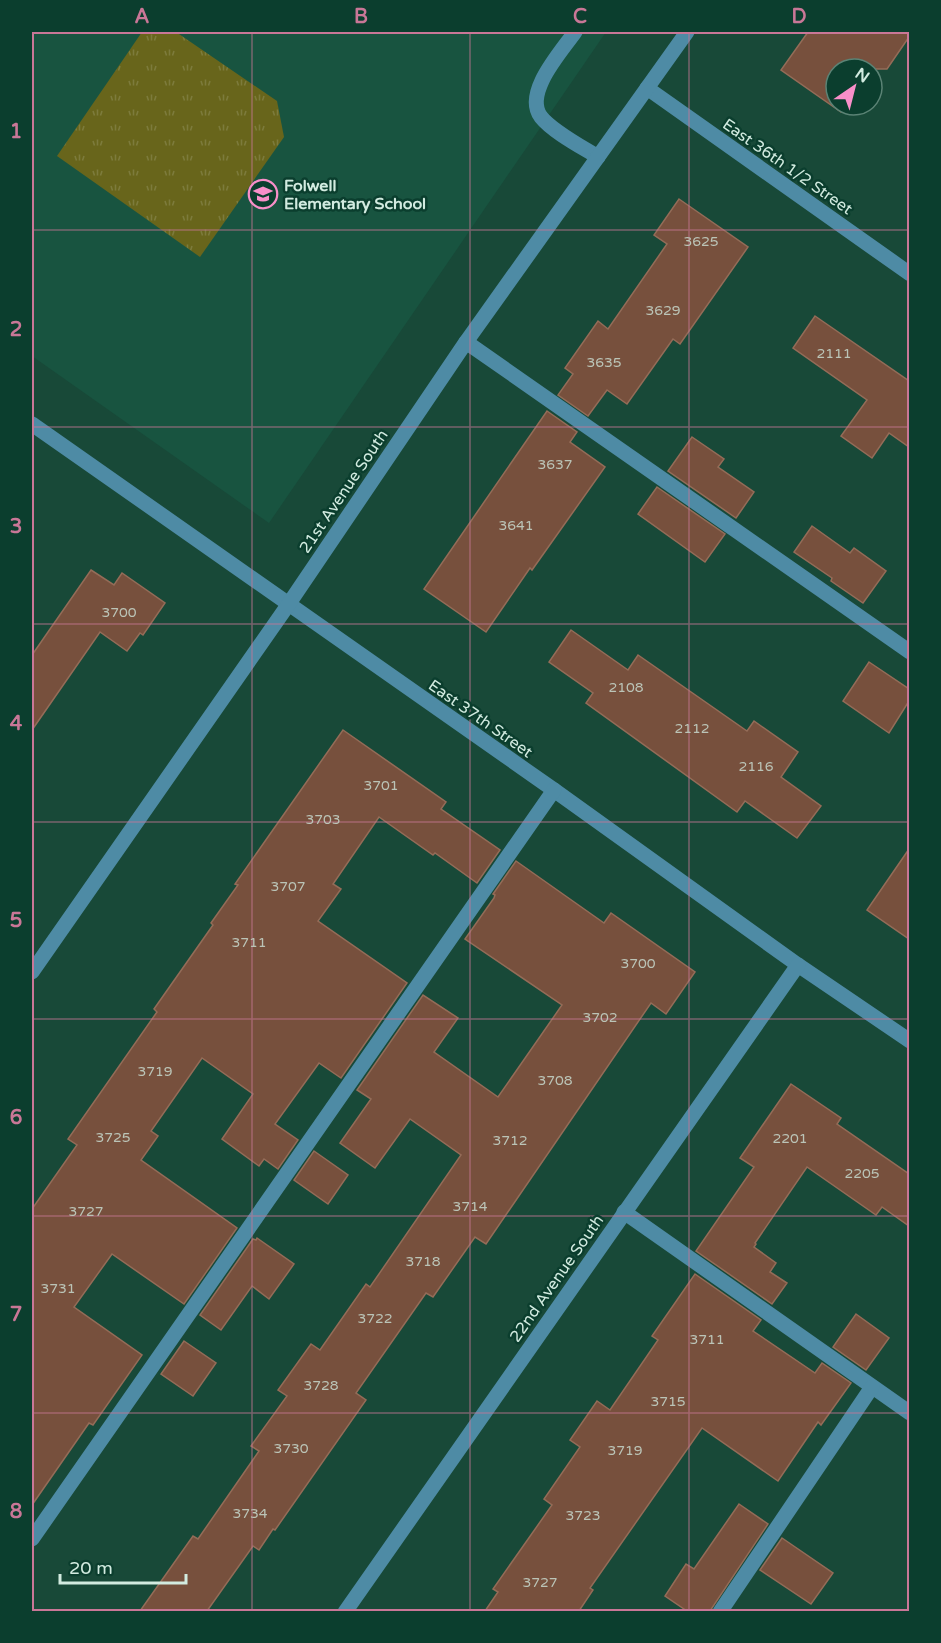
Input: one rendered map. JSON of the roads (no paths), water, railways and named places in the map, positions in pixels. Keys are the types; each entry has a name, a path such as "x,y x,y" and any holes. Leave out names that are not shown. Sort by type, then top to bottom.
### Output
{"street":[{"path":"575,32 540,83 535,96 541,116 553,128 598,158"},
{"name":"21st Avenue South","path":"32,972 288,605 466,342 687,32"},
{"name":"East 36th 1/2 Street","path":"647,88 909,274"},
{"path":"466,342 909,652"},
{"name":"East 37th Street","path":"32,424 909,1041"},
{"path":"32,1539 554,790"},
{"name":"22nd Avenue South","path":"345,1611 798,965"},
{"path":"624,1212 909,1413"},
{"path":"720,1611 872,1387"}],"place":[{"name":"Folwell Elementary School","path":"263,194"}]}
